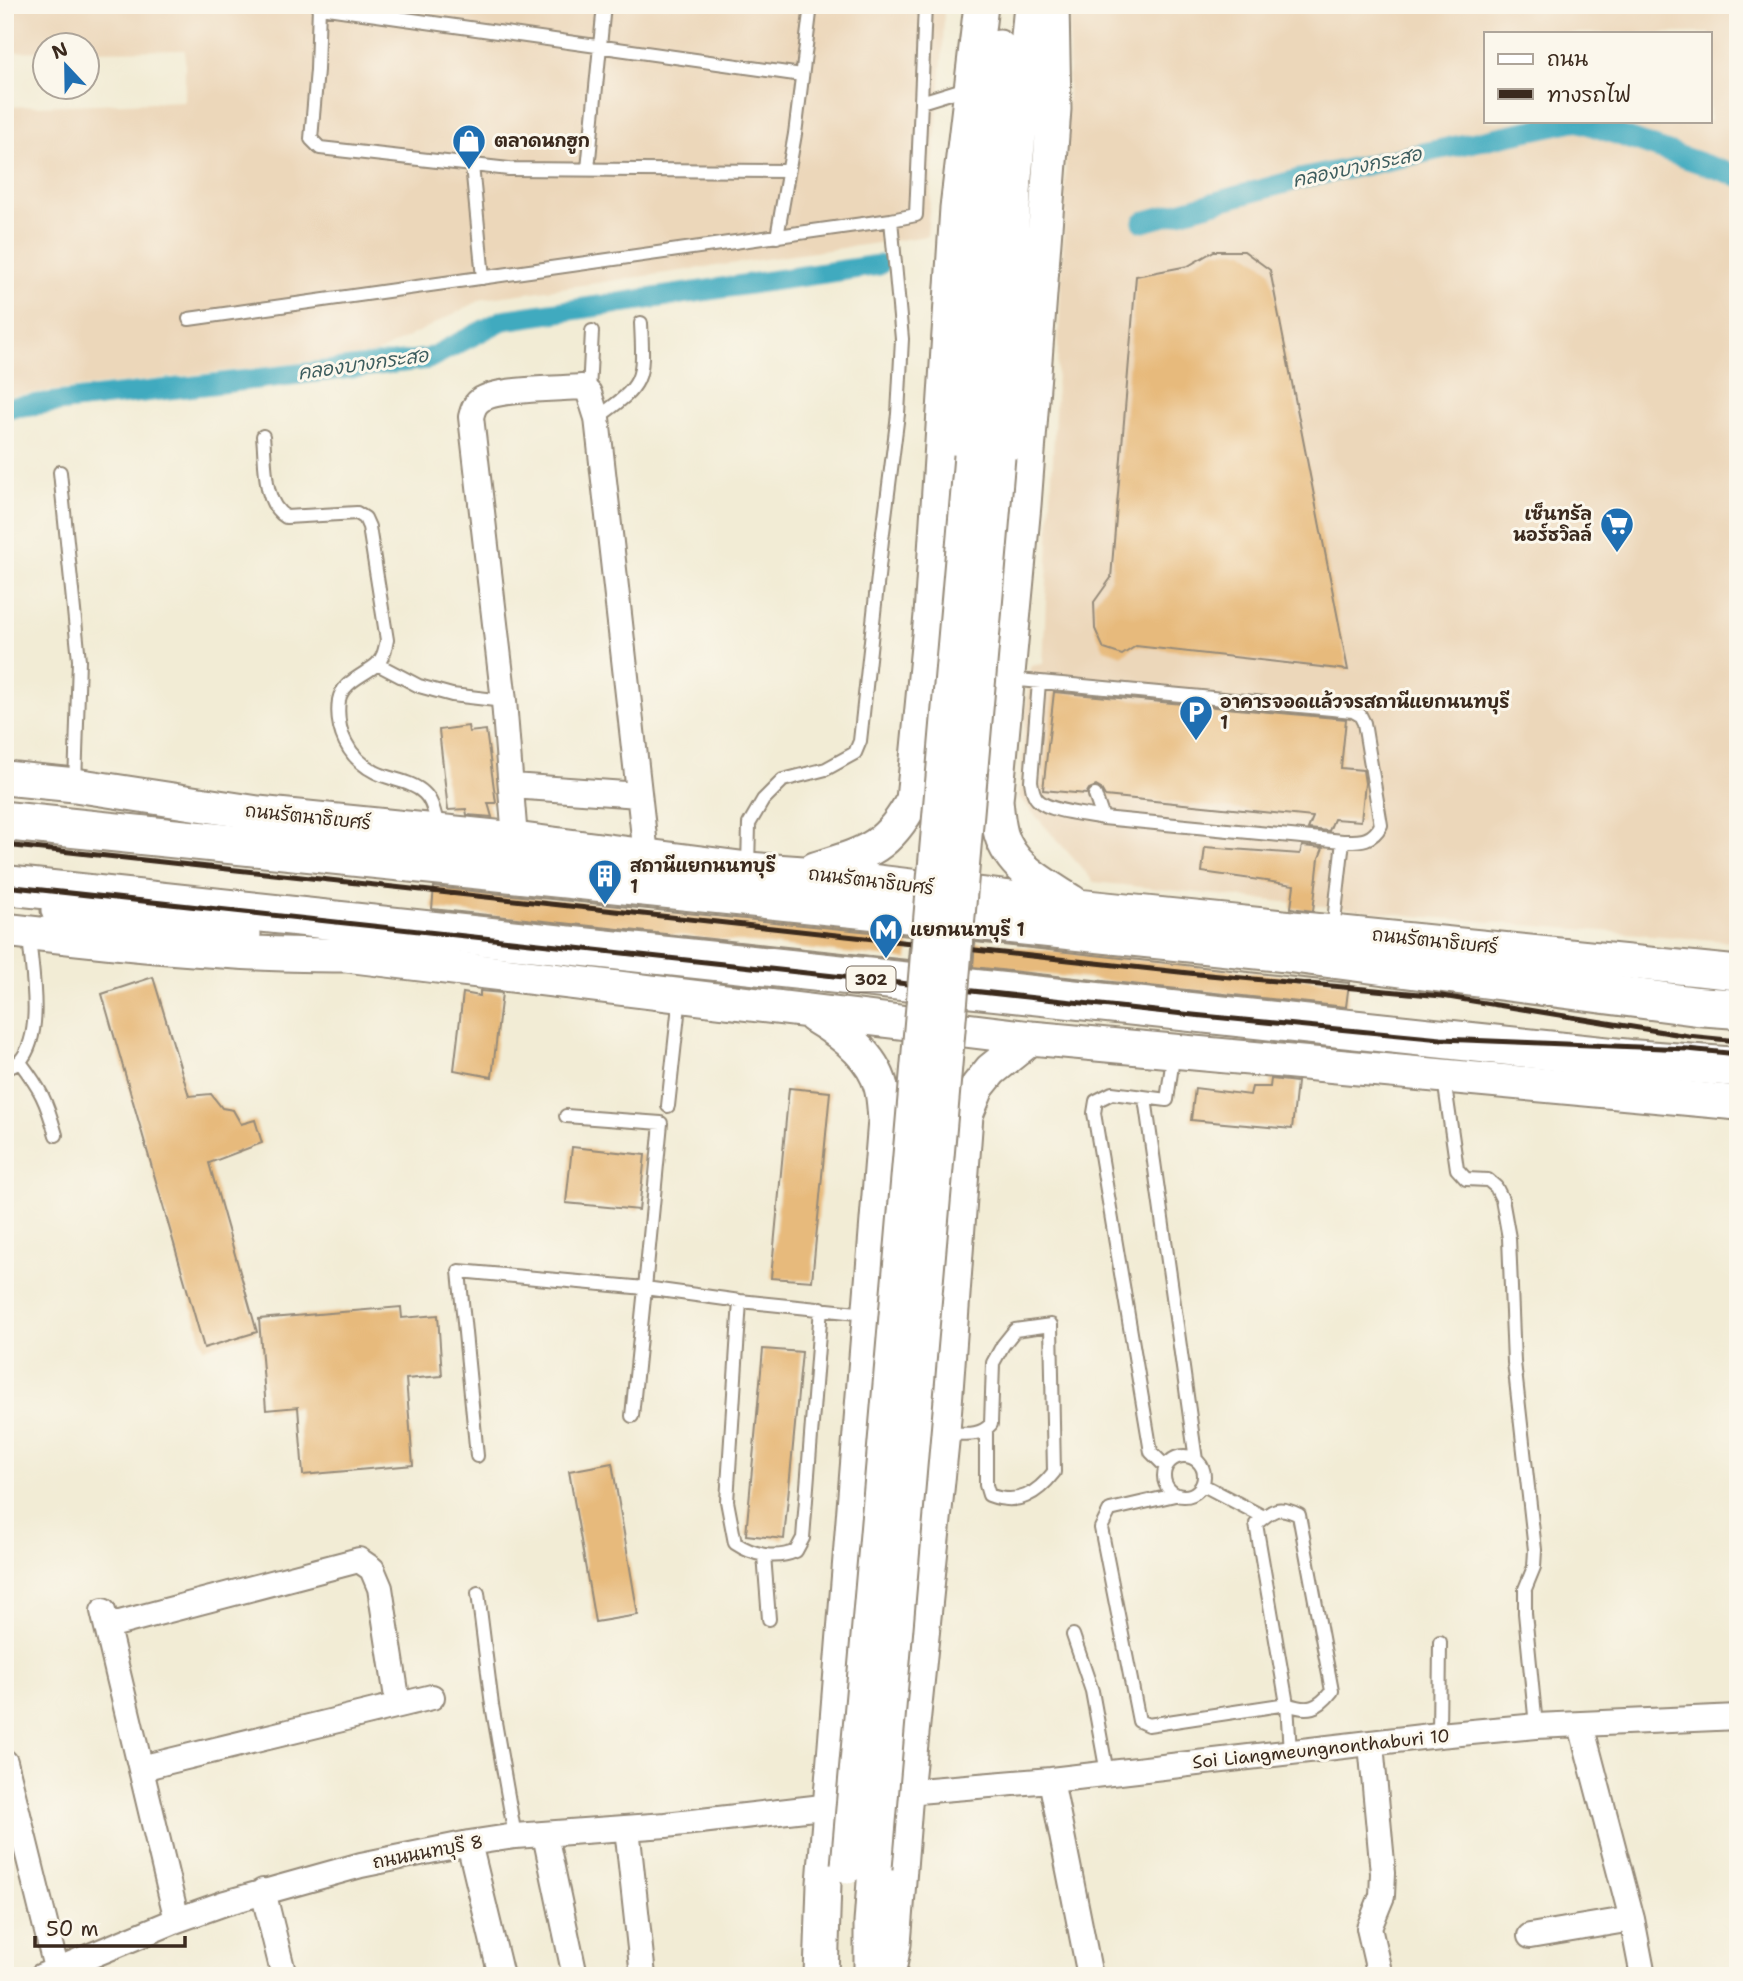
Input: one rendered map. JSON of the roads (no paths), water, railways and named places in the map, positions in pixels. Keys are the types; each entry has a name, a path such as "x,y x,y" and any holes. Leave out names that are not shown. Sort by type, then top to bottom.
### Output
{"main road":[{"path":"803,873 859,855 882,842 901,824 913,800 931,615 957,208 981,5"},
{"path":"984,457 1001,5"},
{"path":"838,1976 862,1867 984,457 1031,5"},
{"path":"913,800 944,831 964,831 980,826 996,800 1023,681 1024,505 1054,109 1052,5"},
{"name":"ถนนรัตนาธิเบศร์","path":"5,778 75,785 258,813 515,839 748,869 803,873 1077,906 1738,973"},
{"path":"5,800 203,818 258,813"},
{"path":"996,800 1001,835 1011,856 1027,873 1077,906"},
{"path":"101,810 151,837"},
{"name":"ถนนรัตนาธิเบศร์","path":"5,821 1282,952 1697,1006 1738,1009"},
{"name":"302","path":"5,885 1630,1059 1738,1068"},
{"path":"5,904 232,932 346,955"},
{"name":"302","path":"17,932 186,950 290,956 346,955 1031,1038 1738,1103"},
{"path":"808,1012 846,1035 870,1065 881,1085 886,1120 824,1883 821,1976"},
{"path":"888,1976 894,1944 906,1792 943,1432 967,1115 978,1086 991,1070 1031,1038"},
{"path":"886,1120 896,1093 915,1082 932,1081 950,1088 967,1115"},
{"path":"862,1867 871,1923 871,1976"}],"street":[{"path":"515,839 504,701 471,417 474,407 482,399 497,394 582,387 589,393 597,418 646,855"},
{"path":"512,786 639,795"},
{"path":"177,1920 106,1618 359,1560 372,1569 380,1588 398,1704"},
{"path":"141,1768 432,1697"},
{"name":"Soi Liangmeungnonthaburi 10","path":"906,1792 1051,1780 1536,1726 1738,1717"},
{"path":"1581,1725 1632,1919 1643,1976"},
{"path":"1371,1744 1383,1872 1382,1896 1369,1928 1380,1976"},
{"path":"5,1762 52,1974"},
{"path":"1051,1780 1090,1976"},
{"name":"ถนนนนทบุรี 8","path":"52,1974 177,1920 262,1891 361,1865 515,1836 627,1828 831,1806"},
{"path":"627,1828 643,1976"},
{"path":"545,1835 576,1976"},
{"path":"468,1843 501,1976"},
{"path":"262,1891 284,1976"},
{"path":"1530,1936 1632,1919"}],"lane":[{"path":"588,169 604,5"},
{"path":"777,237 795,134 811,5"},
{"path":"189,319 916,215 925,5"},
{"path":"788,171 509,169 320,148 311,139 319,6 802,75"},
{"path":"921,102 973,86"},
{"path":"472,165 483,278"},
{"path":"748,869 748,824 763,800 783,780 826,769 855,753 860,741 898,414 902,339 891,220"},
{"path":"597,418 627,396 638,384 643,358 641,323"},
{"path":"589,393 592,331"},
{"path":"263,436 270,497 276,512 286,517 358,513 365,518 369,527 387,640 384,654 377,664 349,683 339,697 341,734 354,756 374,772 425,794 439,831"},
{"path":"60,472 79,660 75,785"},
{"path":"377,664 419,686 452,695 504,701"},
{"path":"1023,681 1353,711 1360,715 1364,723 1381,825 1376,834 1365,841 1343,841 1312,833 1103,818 1049,807 1038,800 1033,791 1023,681"},
{"path":"1095,795 1103,818"},
{"path":"1333,930 1343,841"},
{"path":"5,1069 20,1062 31,1041 35,1018 17,932"},
{"path":"668,1106 680,995"},
{"path":"1166,1467 1151,1452 1094,1113 1096,1101 1112,1093 1167,1101 1174,1050"},
{"path":"20,1062 47,1102 56,1135"},
{"path":"1444,1075 1457,1169 1466,1179 1488,1180 1496,1187 1502,1199 1509,1238 1514,1362 1535,1550 1534,1567 1525,1589 1525,1613 1536,1726"},
{"path":"1145,1098 1196,1460"},
{"path":"566,1116 662,1123 632,1416"},
{"path":"477,1456 458,1271 645,1288 871,1314"},
{"path":"740,1301 727,1501 735,1543 748,1552 764,1555 786,1555 796,1551 803,1538 821,1308"},
{"path":"943,1432 978,1434 986,1429 991,1424 993,1363 1003,1345 1016,1330 1051,1325 1054,1472 1041,1489 1027,1497 999,1499 989,1495 986,1485 986,1429"},
{"path":"1190,1457 1196,1460 1204,1471 1203,1485 1194,1494 1181,1497 1175,1495 1163,1480 1166,1467 1176,1458 1190,1457"},
{"path":"1203,1485 1264,1517"},
{"path":"1175,1495 1110,1510 1101,1528 1139,1721 1148,1726 1287,1704 1301,1710 1322,1704 1332,1690 1299,1515 1285,1509 1269,1511 1256,1524 1287,1704 1290,1752"},
{"path":"764,1555 769,1619"},
{"path":"478,1594 492,1705 515,1836"},
{"path":"1073,1635 1093,1691 1107,1773"},
{"path":"1439,1735 1440,1642"}],"waterway":[{"name":"คลองบางกระสอ","path":"1143,222 1300,179 1569,122"},
{"name":"คลองบางกระสอ","path":"1581,122 1738,176"},
{"name":"คลองบางกระสอ","path":"5,408 428,359 503,320 879,265"}],"railway":[{"path":"5,845 1198,974 1442,996 1688,1036 1738,1041"},
{"path":"5,886 1193,1015 1441,1039 1687,1049 1738,1054"}],"place":[{"name":"ตลาดนกฮูก","path":"469,171"},
{"name":"เซ็นทรัล นอร์ธวิลล์","path":"1617,554"},
{"name":"อาคารจอดแล้วจรสถานีแยกนนทบุรี 1","path":"1196,742"},
{"name":"สถานีแยกนนทบุรี 1","path":"605,906"},
{"name":"แยกนนทบุรี 1","path":"886,960"}]}
